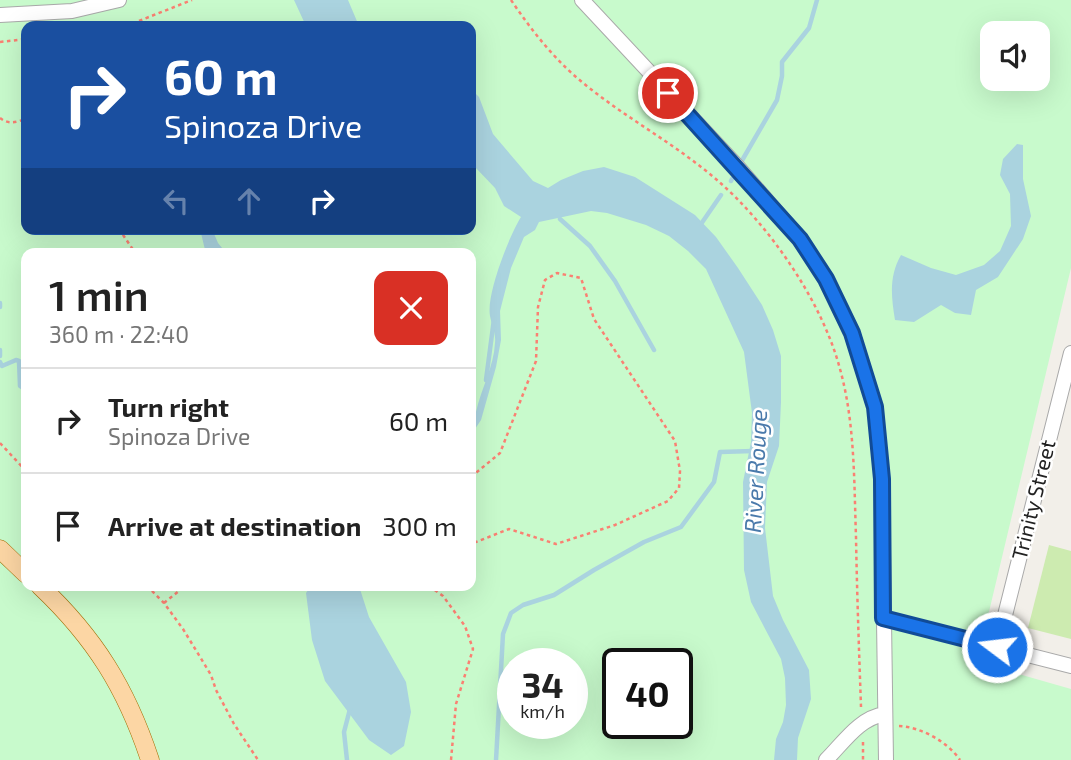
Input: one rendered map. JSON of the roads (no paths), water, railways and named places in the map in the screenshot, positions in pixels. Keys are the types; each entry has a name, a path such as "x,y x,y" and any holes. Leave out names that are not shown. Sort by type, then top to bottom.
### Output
{"main road":[{"path":"0,549 21,569"},
{"path":"45,591 78,625 110,668 134,715 150,760"}],"street":[{"path":"0,15 72,11 119,0"},
{"path":"582,0 800,239 826,279 852,333 875,407 882,479 886,760"},
{"name":"Trinity Street","path":"997,647 1071,353"},
{"path":"883,618 1071,666"},
{"path":"826,760 871,716 885,720"}],"water":[{"path":"294,0 348,0 357,21 304,21"},
{"name":"River Rouge","path":"476,94 493,134 533,181 548,188 583,171 604,167 635,177 695,215 716,237 762,305 781,356 779,446 767,482 765,528 773,596 809,670 811,699 798,738 797,760 774,760 776,739 786,705 785,678 781,659 751,602 744,570 743,482 751,442 752,413 744,352 706,269 669,236 646,225 607,213 591,211 539,222 535,230 524,237 511,268 500,311 501,340 496,367 481,420 476,428 476,412 494,352 495,336 490,316 491,294 505,251 521,217 504,206 495,188 476,168"},
{"path":"1017,144 1023,145 1023,179 1031,216 1023,239 998,277 976,290 971,315 955,313 941,305 914,322 895,320 892,286 894,271 901,255 956,275 984,265 1000,251 1011,226 1010,194 1000,175 1003,159"},
{"path":"201,235 215,235 222,248 205,248"},
{"path":"361,591 369,617 406,682 411,712 404,746 391,755 369,740 325,681 312,640 306,593"}],"waterway":[{"path":"740,164 777,100 782,62 809,28 817,0"},
{"path":"701,224 721,195"},
{"path":"560,219 590,246 615,281 654,350"},
{"path":"486,380 494,319"},
{"path":"0,350 0,356"},
{"path":"0,362 2,366 19,361 21,387"},
{"name":"River Rouge","path":"496,760 503,634 511,613 523,605 554,595 644,542 681,527 714,482 720,452 753,451"},
{"path":"347,760 344,732 350,709"}]}
